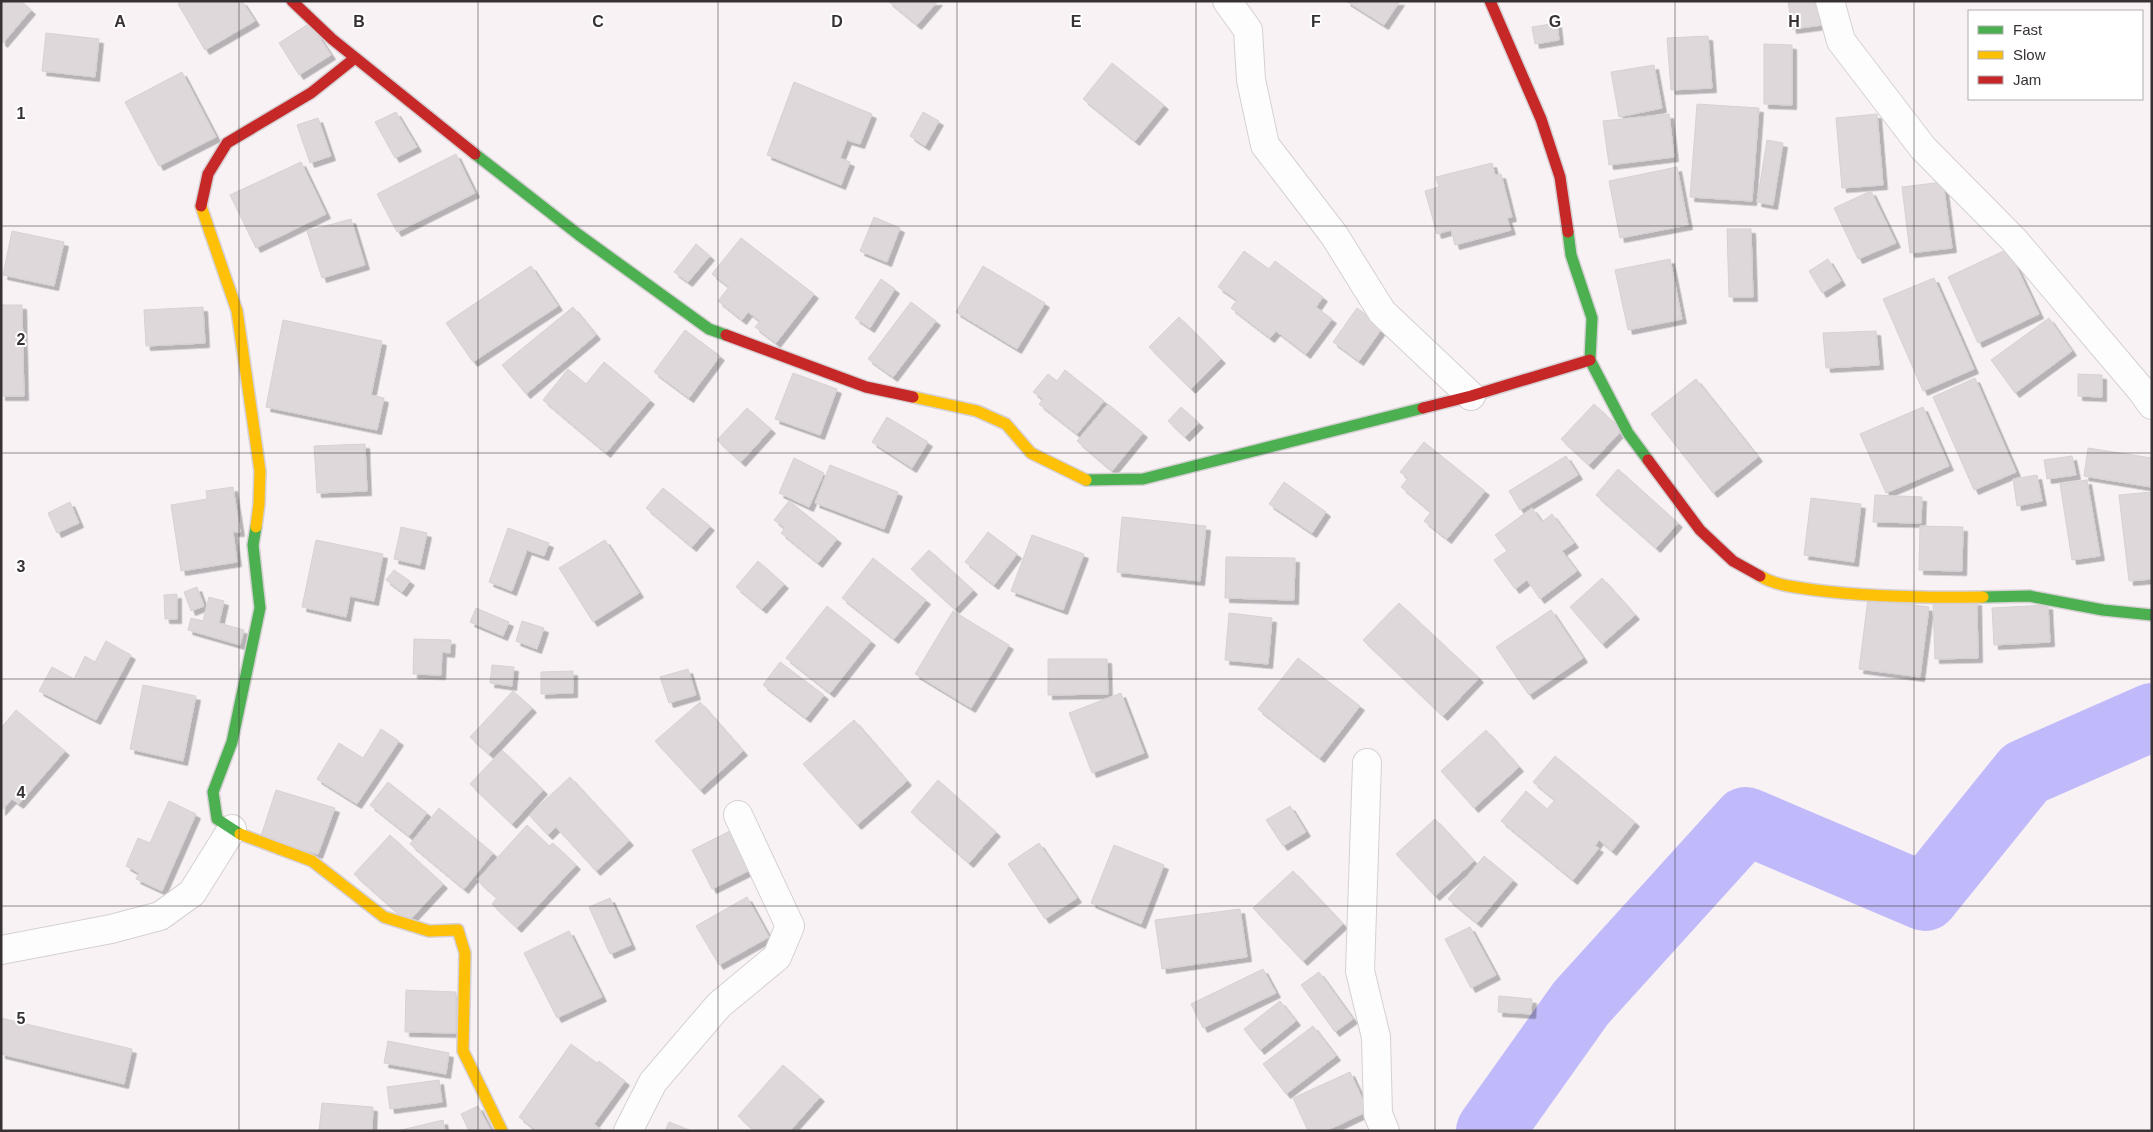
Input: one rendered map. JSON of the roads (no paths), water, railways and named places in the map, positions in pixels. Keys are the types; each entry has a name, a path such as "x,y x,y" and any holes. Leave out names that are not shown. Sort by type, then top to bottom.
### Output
{"street":[{"path":"292,1 355,58 572,229 709,329 866,387 976,411 1006,424 1031,452 1084,480 1143,478 1471,396 1590,360"},
{"path":"1227,1 1248,30 1251,80 1265,145 1334,235 1382,312 1471,396"},
{"path":"1490,1 1541,119 1560,177 1571,256 1592,318 1590,360 1628,433 1700,530 1733,561 1774,584 1847,594 1932,598 2029,596 2103,610 2152,615"},
{"path":"1830,1 1841,41 1923,148 2014,240 2152,405"},
{"path":"355,58 311,93 227,143 208,174 201,206 237,311 260,471 259,504 253,545 260,608 232,742 213,792 217,819 239,834 312,861 384,917 429,931 458,930 465,953 463,1051 502,1131"},
{"path":"1367,763 1360,971 1376,1037 1378,1114 1385,1131"},
{"path":"628,1131 653,1082 719,1005 777,957 790,926 738,815"},
{"path":"1,950 111,929 160,916 192,893 232,829"}],"waterway":[{"path":"1490,1131 1581,1003 1746,821 1925,897 2025,773 2152,717"}]}
